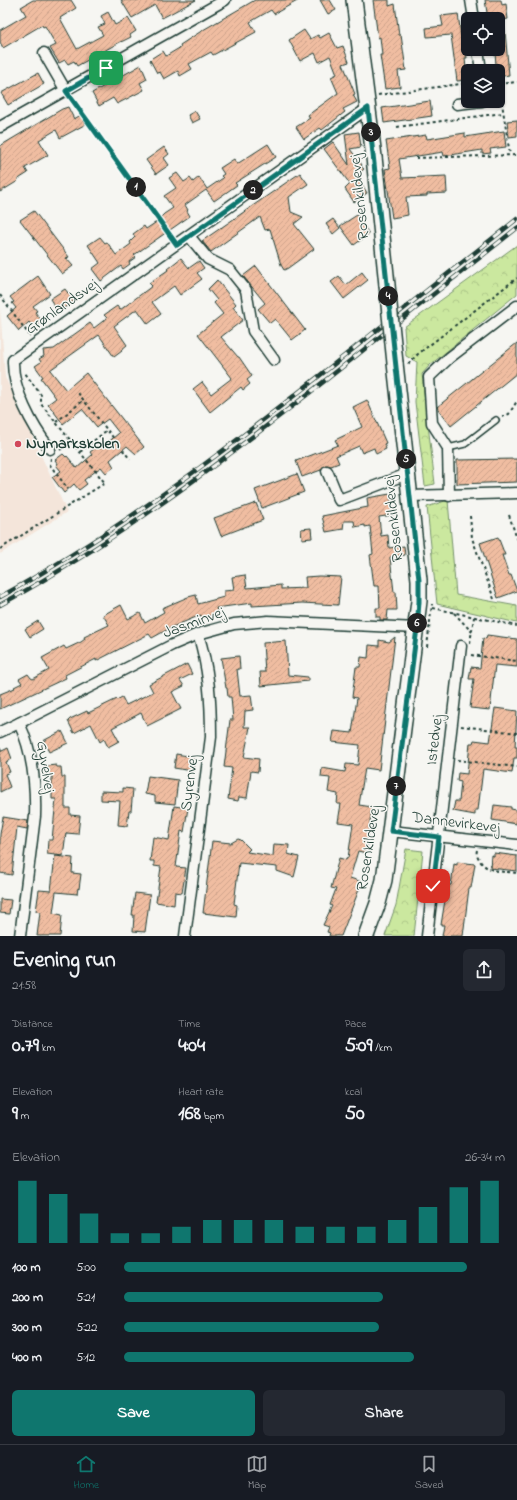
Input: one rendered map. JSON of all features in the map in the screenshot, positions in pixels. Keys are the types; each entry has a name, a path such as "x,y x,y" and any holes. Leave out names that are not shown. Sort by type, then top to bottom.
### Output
{"street":[{"path":"0,127 225,0"},
{"name":"Rosenkildevej","path":"354,0 387,285 399,366 407,474 419,580 417,628 391,831 378,903 366,936"},
{"path":"471,0 473,12"},
{"path":"44,53 66,91"},
{"name":"Grønlandsvej","path":"54,452 38,433 16,388 12,372 13,360 177,245 367,103"},
{"path":"457,104 461,104"},
{"path":"189,236 208,259 230,270 246,290 253,331 274,360"},
{"path":"449,496 448,448 432,423 429,377 449,358 517,306"},
{"path":"327,472 339,500 407,474"},
{"path":"410,496 517,493"},
{"name":"Jasminvej","path":"0,732 172,645 198,634 234,624 268,621 417,628"},
{"name":"Syrenvej","path":"185,936 211,736 211,705 208,676 198,634"},
{"name":"Istedvej","path":"426,936 461,650"},
{"name":"Gyvelvej","path":"20,723 26,736 33,766 36,797 20,936"},
{"name":"Dannevirkevej","path":"391,831 517,845"}],"lane":[{"path":"448,448 465,444 496,420"}],"path":[{"path":"505,83 517,82"},
{"path":"367,103 461,84"},
{"path":"66,91 177,245"},
{"path":"503,108 510,155"},
{"path":"397,127 504,113"},
{"path":"416,158 517,155"},
{"path":"399,366 414,360 418,354 517,278"},
{"path":"0,295 36,344"},
{"path":"0,549 105,483 42,404 41,395 25,374 25,368"},
{"path":"78,393 130,459"},
{"path":"56,422 84,400"},
{"path":"496,420 509,414 517,401"},
{"path":"80,452 107,430"},
{"path":"68,489 50,465 54,452 71,441"},
{"path":"509,515 517,539"},
{"path":"470,516 472,538 478,549 494,599"},
{"path":"432,608 517,626"},
{"path":"454,612 472,632"},
{"path":"461,650 471,643 474,617"},
{"path":"461,650 517,661"},
{"path":"452,725 517,733"},
{"path":"448,759 517,767"},
{"path":"478,841 476,853 482,865 489,869 517,873"}],"shaded area":[{"name":"Nymarkskolen","path":"0,307 5,377 67,512 0,554"}],"green space":[{"path":"517,245 517,294 430,365 422,374 435,484 425,486 415,402 417,362 406,356 404,327"},
{"path":"448,500 456,595 517,606 517,623 437,604 427,507"},
{"path":"406,849 423,851 414,936 385,936 396,905"}],"building":[{"path":"33,0 71,0 76,8 60,18 77,49 103,35 98,27 105,24 101,16 108,12 115,25 128,18 136,31 130,35 131,37 77,66 74,61 68,64 65,60 59,63 50,48 56,45 45,26 43,27 42,25 3,48 0,42 0,30 26,15 21,7"},
{"path":"121,0 196,0 162,18 155,5 132,18"},
{"path":"255,0 299,0 274,14 271,10 250,22 256,32 213,55 211,52 189,64 192,69 180,76 178,71 164,79 160,72 157,73 150,60 152,58 163,51 166,56 181,47 180,45 203,30"},
{"path":"320,0 330,0 336,10 328,14"},
{"path":"373,0 389,0 389,6 395,4 406,70 398,71 400,87 385,89 380,55 382,55 380,37 378,38"},
{"path":"485,0 501,0 502,5 506,4 508,19 505,20 505,12 487,12"},
{"path":"458,14 461,36 461,56 467,56 467,58 465,58 466,64 461,64 461,81 457,81 451,35 427,37 426,28 443,26 441,16"},
{"path":"304,30 310,39 318,35 320,38 329,33 337,48 343,46 349,62 343,64 355,94 353,95 357,102 343,109 345,112 322,130 320,128 304,139 296,127 310,118 308,115 338,93 331,77 337,74 330,56 319,62 315,53 300,61 289,40"},
{"path":"505,32 509,75 505,76 505,64 496,64 495,56 505,56"},
{"path":"141,65 147,79 140,83 144,90 117,104 113,98 99,106 92,93"},
{"path":"38,73 44,84 8,105 1,93"},
{"path":"430,101 432,116 384,123 382,108"},
{"path":"68,107 74,119 81,115 86,124 60,138 56,130 39,140 48,155 25,168 28,173 0,192 0,146 62,109"},
{"path":"195,111 200,119 192,123 188,115"},
{"path":"517,120 517,136 509,137 507,121"},
{"path":"504,131 506,147 490,149 491,153 482,154 482,150 444,156 443,152 399,159 402,178 446,176 447,193 406,197 408,215 392,218 385,169 390,168 386,141 426,135 427,139 465,133 465,137"},
{"path":"359,132 361,147 350,149 364,169 357,175 367,193 354,202 345,189 350,184 324,149 333,142 349,165 345,134"},
{"path":"268,144 276,157 235,183 237,185 214,201 206,190 185,205 190,216 134,255 136,257 129,262 130,264 123,269 121,266 101,281 92,269 100,263 88,245 100,237 105,243 107,242 116,255 131,244 130,242 135,237 133,234 144,226 146,229 161,219 160,218 164,214 173,208 164,196 176,188 169,178 177,173 184,182 190,178 193,182 199,177 207,189 223,178 221,176 224,174 220,168 234,159 237,164"},
{"path":"164,147 169,154 164,158 169,165 156,174 146,160"},
{"path":"300,173 308,184 289,197 291,212 303,217 294,224 314,249 288,268 284,270 281,265 270,229 265,230 260,217 211,252 202,241"},
{"path":"34,211 69,257 66,258 73,266 62,274 20,220"},
{"path":"357,215 369,234 354,245 340,226"},
{"path":"333,219 340,228 333,234 326,224"},
{"path":"181,258 189,268 199,261 204,268 197,273 202,279 180,295 174,286 152,302 161,314 148,324 137,309 114,326 127,345 121,350 122,351 114,357 99,335 50,370 66,390 86,373 144,447 136,454 127,446 110,460 114,467 106,473 101,467 84,480 87,484 79,490 74,484 64,493 52,477 61,471 56,465 58,464 55,460 63,454 66,457 67,456 77,468 92,455 90,452 98,446 100,449 119,433 108,419 97,427 82,409 63,424 48,404 56,398 41,378 43,377 35,366 41,362 39,359 44,356 43,350 54,349 90,323 94,328 107,318 104,315 117,306 120,310 152,286 149,283 168,270 167,269"},
{"path":"256,266 305,330 292,340 275,319 270,323 258,309 265,303 243,276"},
{"path":"362,272 368,280 344,299 331,282 339,276 346,285"},
{"path":"38,276 50,294 33,306 37,311 35,312 42,321 34,328 29,322 19,331 7,316 16,308 10,297"},
{"path":"217,280 236,304 233,307 243,320 221,337 239,357 252,376 247,380 250,384 243,390 241,387 210,412 193,389 202,382 211,394 232,378 198,334 223,314 214,303 217,300 208,289"},
{"path":"65,289 74,301 61,310 59,308 57,310 50,299"},
{"path":"517,343 517,373 451,426 437,407"},
{"path":"367,400 386,443 384,444 386,449 376,454 374,448 362,453 359,446 336,456 339,463 331,466 325,465 321,470 302,477 296,461 338,445 335,440 362,427 353,407"},
{"path":"517,459 517,482 457,484 457,460"},
{"path":"297,474 304,492 262,508 255,490"},
{"path":"390,494 393,515 379,517 381,536 388,535 389,548 404,546 405,555 390,557 394,592 396,592 397,610 388,610 387,620 380,620 380,617 376,617 376,608 380,608 379,586 374,586 370,555 373,554 370,526 365,527 365,525 355,527 354,521 344,521 343,529 326,532 322,516 368,507 367,498"},
{"path":"256,503 263,520 221,536 214,518"},
{"path":"311,528 312,538 302,539 301,529"},
{"path":"498,537 505,555 502,555 509,575 511,575 517,591 498,598 480,543"},
{"path":"245,575 247,588 281,585 281,589 306,588 305,577 341,577 338,605 302,603 252,606 252,603 216,608 218,614 201,618 201,615 172,627 152,638 149,634 65,675 66,678 0,709 0,694 15,688 14,687 22,683 19,679 28,674 33,679 49,670 42,658 64,646 66,649 81,642 85,639 84,637 109,625 103,615 121,605 128,619 140,613 145,623 164,612 162,608 188,597 196,595 198,604 224,597 224,591 234,590 232,577"},
{"path":"38,621 43,629 30,637 25,629"},
{"path":"487,635 517,639 517,667 495,665 490,710 470,708 474,679 469,679 471,667 480,668 483,638 486,639"},
{"path":"395,637 379,770 365,768 359,805 372,807 366,853 358,851 350,878 362,882 341,936 329,936 330,933 327,932 329,927 323,925 332,906 330,905 336,889 331,888 339,858 346,860 348,858 353,824 338,822 341,804 337,804 338,794 328,792 330,778 321,777 322,768 345,772 346,764 358,765 360,745 332,742 334,731 352,733 357,698 352,697 356,667 360,667 361,657 368,658 369,645 379,646 379,640 389,642"},
{"path":"286,641 288,675 308,677 308,681 261,686 260,672 265,672 263,643"},
{"path":"239,656 240,669 237,669 240,696 251,695 253,710 245,711 244,727 250,727 244,757 259,759 258,772 251,771 247,798 239,797 238,801 228,799 232,768 224,767 230,720 233,720 231,697 228,697 221,658"},
{"path":"187,664 192,674 180,680 184,686 172,692 181,709 147,726 141,713 112,728 119,741 108,747 104,739 100,742 91,724 74,733 68,721 70,719 87,711 88,713 122,697 126,705 153,692 149,684"},
{"path":"495,708 517,711 515,747 517,747 517,758 514,758 512,773 483,769 478,810 475,810 475,815 453,811 455,801 459,801 461,782 457,781 458,773 467,774 470,743 473,743 474,740 490,742"},
{"path":"62,731 68,743 49,752 43,741"},
{"path":"0,747 2,751 8,748 12,759 6,762 10,772 5,774 10,787 0,792"},
{"path":"176,754 194,757 193,771 174,768"},
{"path":"56,765 57,767 61,767 62,777 65,777 65,808 70,808 70,815 80,816 78,834 66,833 63,856 47,854 48,840 52,840 56,799 52,799 52,776 49,777 47,766"},
{"path":"148,776 178,780 175,804 155,802 155,796 145,794"},
{"path":"123,788 133,789 131,811 129,811 127,826 118,825 120,801 101,800 101,791 123,792"},
{"path":"494,805 511,807 511,809 516,810 517,824 492,820"},
{"path":"174,806 188,808 184,832 181,831 176,867 186,868 182,893 175,892 174,905 156,902 161,867 154,866 154,861 150,861 153,837 169,840"},
{"path":"3,817 28,821 27,829 17,827 12,875 0,873 0,834"},
{"path":"238,839 250,849 247,852 273,856 274,844 289,845 288,854 299,857 294,877 277,871 277,867 239,863 234,904 237,905 236,917 203,913 212,841 231,843"},
{"path":"494,853 517,856 517,871 490,868 491,855 494,856"},
{"path":"55,856 73,858 72,873 81,874 79,889 78,888 77,894 56,892 53,913 62,915 60,936 37,936 40,912 36,911 39,890 51,891"},
{"path":"457,862 475,864 471,888 469,888 463,936 442,936 444,925 441,925 445,900 447,900 449,885 451,885 454,864 457,865"},
{"path":"135,893 150,895 145,932 133,931 134,915 132,915"},
{"path":"0,899 11,900 9,914 0,913"}],"railway":[{"path":"0,597 92,542 136,513 222,451 517,219"},
{"path":"0,605 89,552 175,494 259,432 517,228"}],"place":[{"name":"Nymarkskolen","path":"18,444"}],"route":[{"path":"106,68 66,91 177,245 368,108 419,580 417,628 391,831 439,837 433,886"}]}
